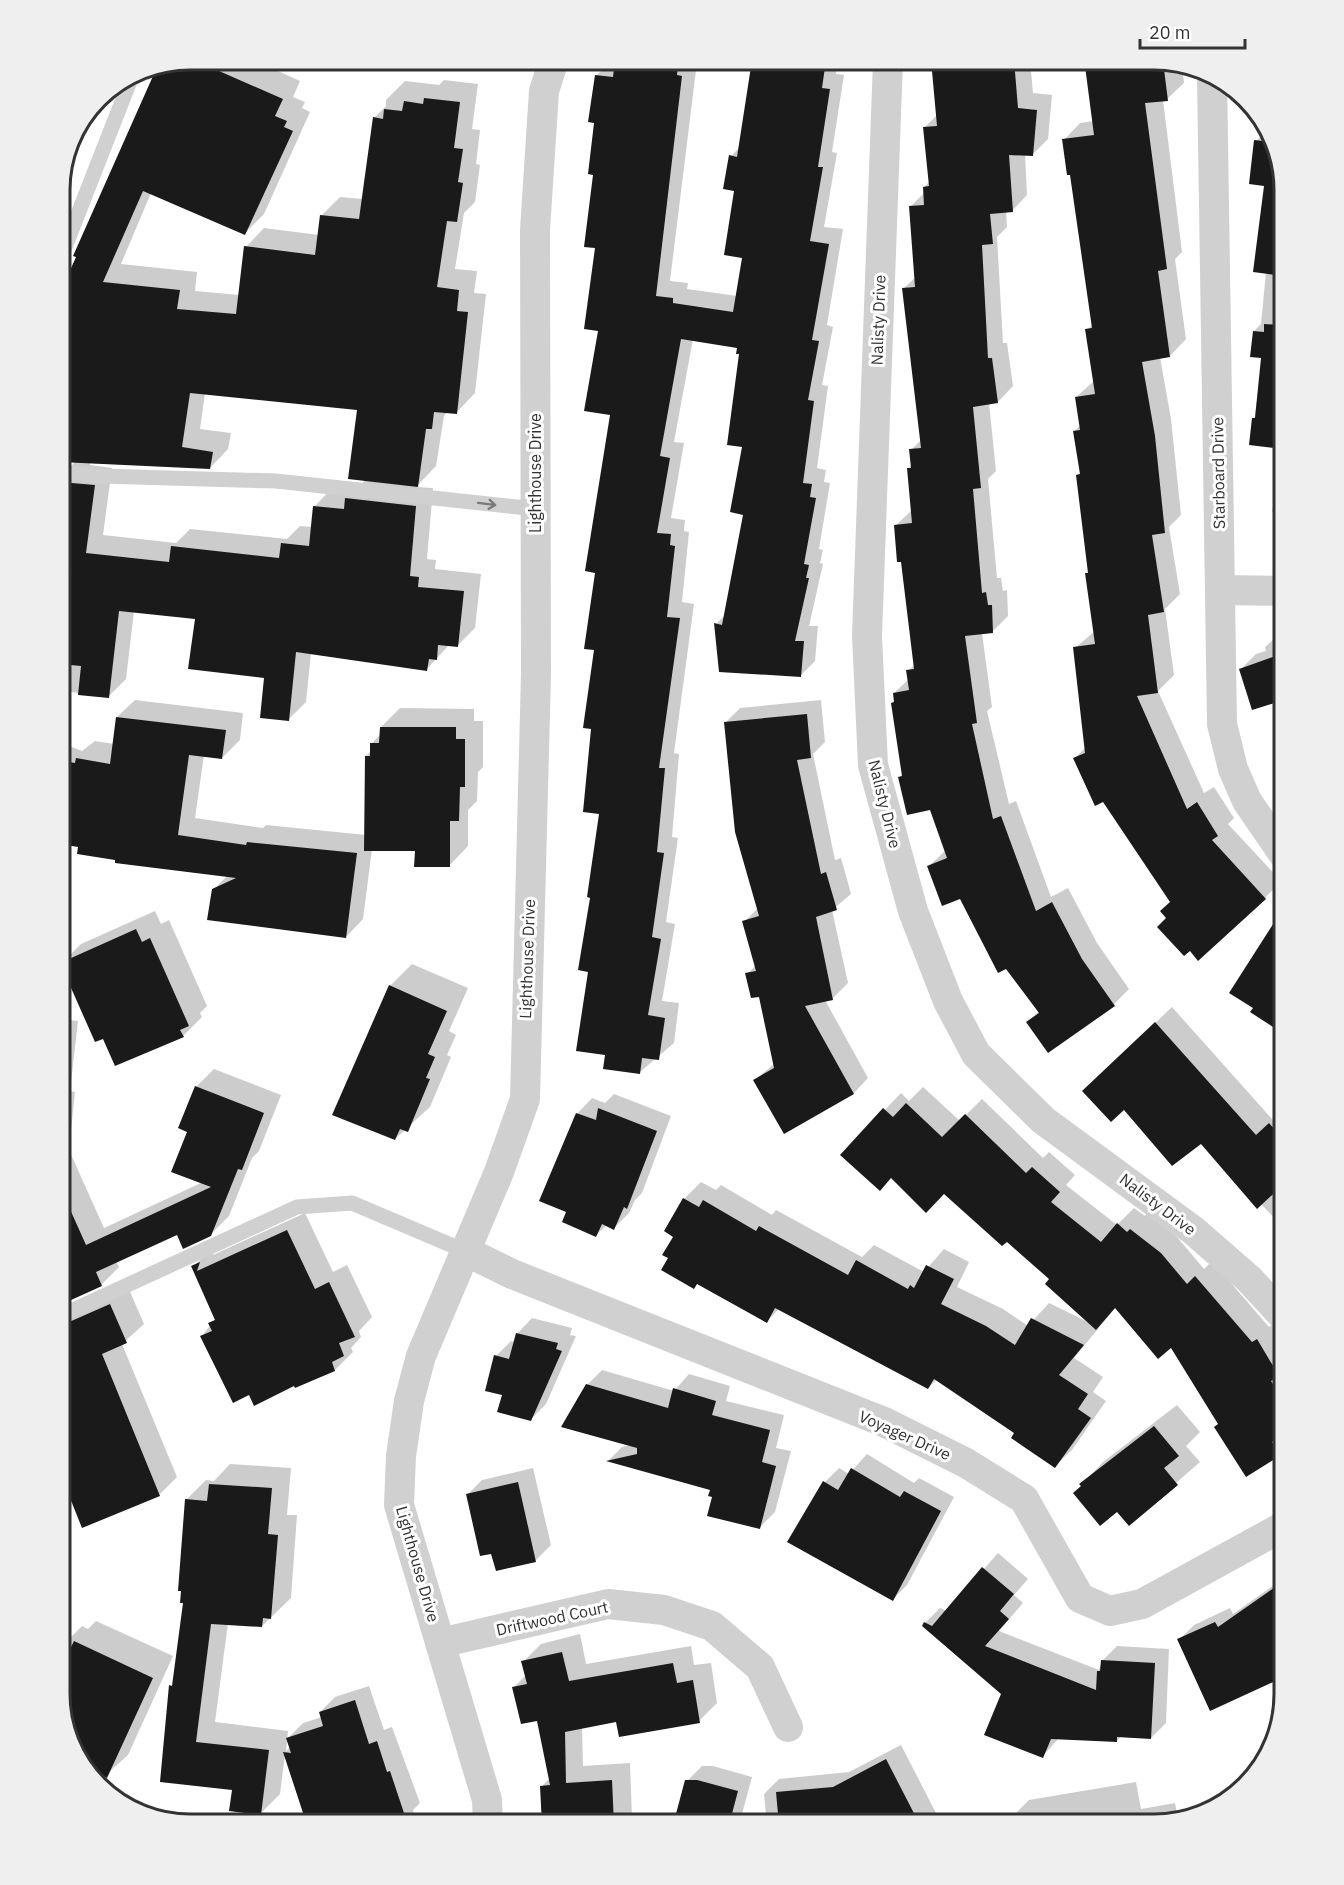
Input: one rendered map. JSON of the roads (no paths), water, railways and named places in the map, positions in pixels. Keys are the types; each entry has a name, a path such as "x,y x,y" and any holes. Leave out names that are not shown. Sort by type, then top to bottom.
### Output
{"street":[{"name":"Lighthouse Drive","path":"487,1814 486,1800 399,1505 401,1456 409,1401 421,1356 499,1172 525,1099 537,674 535,230 544,91 551,70"},
{"name":"Nalisty Drive","path":"888,71 867,636 873,765 913,911 948,1001 976,1054 1043,1120 1194,1231 1249,1279 1274,1306"},
{"name":"Starboard Drive","path":"1212,87 1222,724 1233,769 1247,801 1274,840"},
{"path":"1220,590 1274,591"},
{"name":"Voyager Drive","path":"465,1251 512,1274 884,1422 966,1463 1024,1499 1080,1598 1110,1611 1142,1604 1274,1531"},
{"name":"Driftwood Court","path":"440,1643 608,1604 664,1610 712,1626 760,1667 788,1727"}],"lane":[{"path":"71,232 126,90"},
{"path":"71,473 100,477 276,481 536,509"},
{"path":"70,1311 297,1207 352,1203 465,1251"}]}
